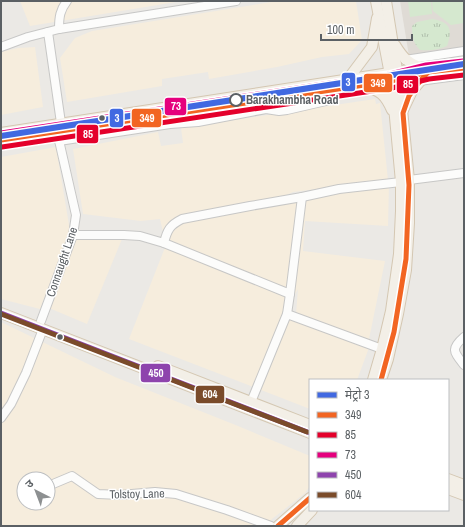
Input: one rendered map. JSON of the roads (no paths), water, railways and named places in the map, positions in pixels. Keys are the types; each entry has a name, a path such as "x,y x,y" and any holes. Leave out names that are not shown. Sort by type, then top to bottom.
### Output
{"main road":[{"path":"376,1 394,77"},
{"path":"381,379 388,359 398,314 406,270 409,230 394,77 393,42 386,1"},
{"path":"348,79 372,46 378,14"},
{"path":"393,42 405,60 425,70 464,68"},
{"path":"1,140 59,132 142,124 325,90 361,85 464,61"},
{"path":"398,114 425,70"},
{"path":"1,133 59,132 348,79 394,77"},
{"path":"361,85 376,90 382,94 398,114"},
{"path":"373,379 391,311 397,267 405,181"},
{"path":"1,306 42,325 309,433"},
{"path":"1,313 42,325 309,425"},
{"path":"449,479 464,485"},
{"path":"449,489 464,495"},
{"path":"278,526 309,499"},
{"path":"300,523 311,511"},
{"path":"300,523 315,511"}],"street":[{"path":"58,29 61,11 67,1"},
{"path":"1,47 28,37 58,29 236,1"},
{"path":"372,1 378,14"},
{"path":"389,12 390,1"},
{"name":"Connaught Lane","path":"1,418 11,404 26,373 73,235 76,215 59,132 48,32"},
{"path":"405,60 464,51"},
{"path":"419,81 464,74"},
{"path":"164,243 166,230 173,223 182,219 339,189 464,173"},
{"path":"251,402 287,314 302,197"},
{"path":"73,235 140,236 164,243 290,294"},
{"path":"287,314 382,349"},
{"path":"464,337 454,348 455,353 464,365"},
{"name":"Tolstoy Lane","path":"56,483 72,476 98,494 120,495 155,492 176,494 227,510 270,526"}],"metro line":[{"name":"3","path":"1,136 464,64"}],"place":[{"name":"Barakhambha Road","path":"236,100"}]}
